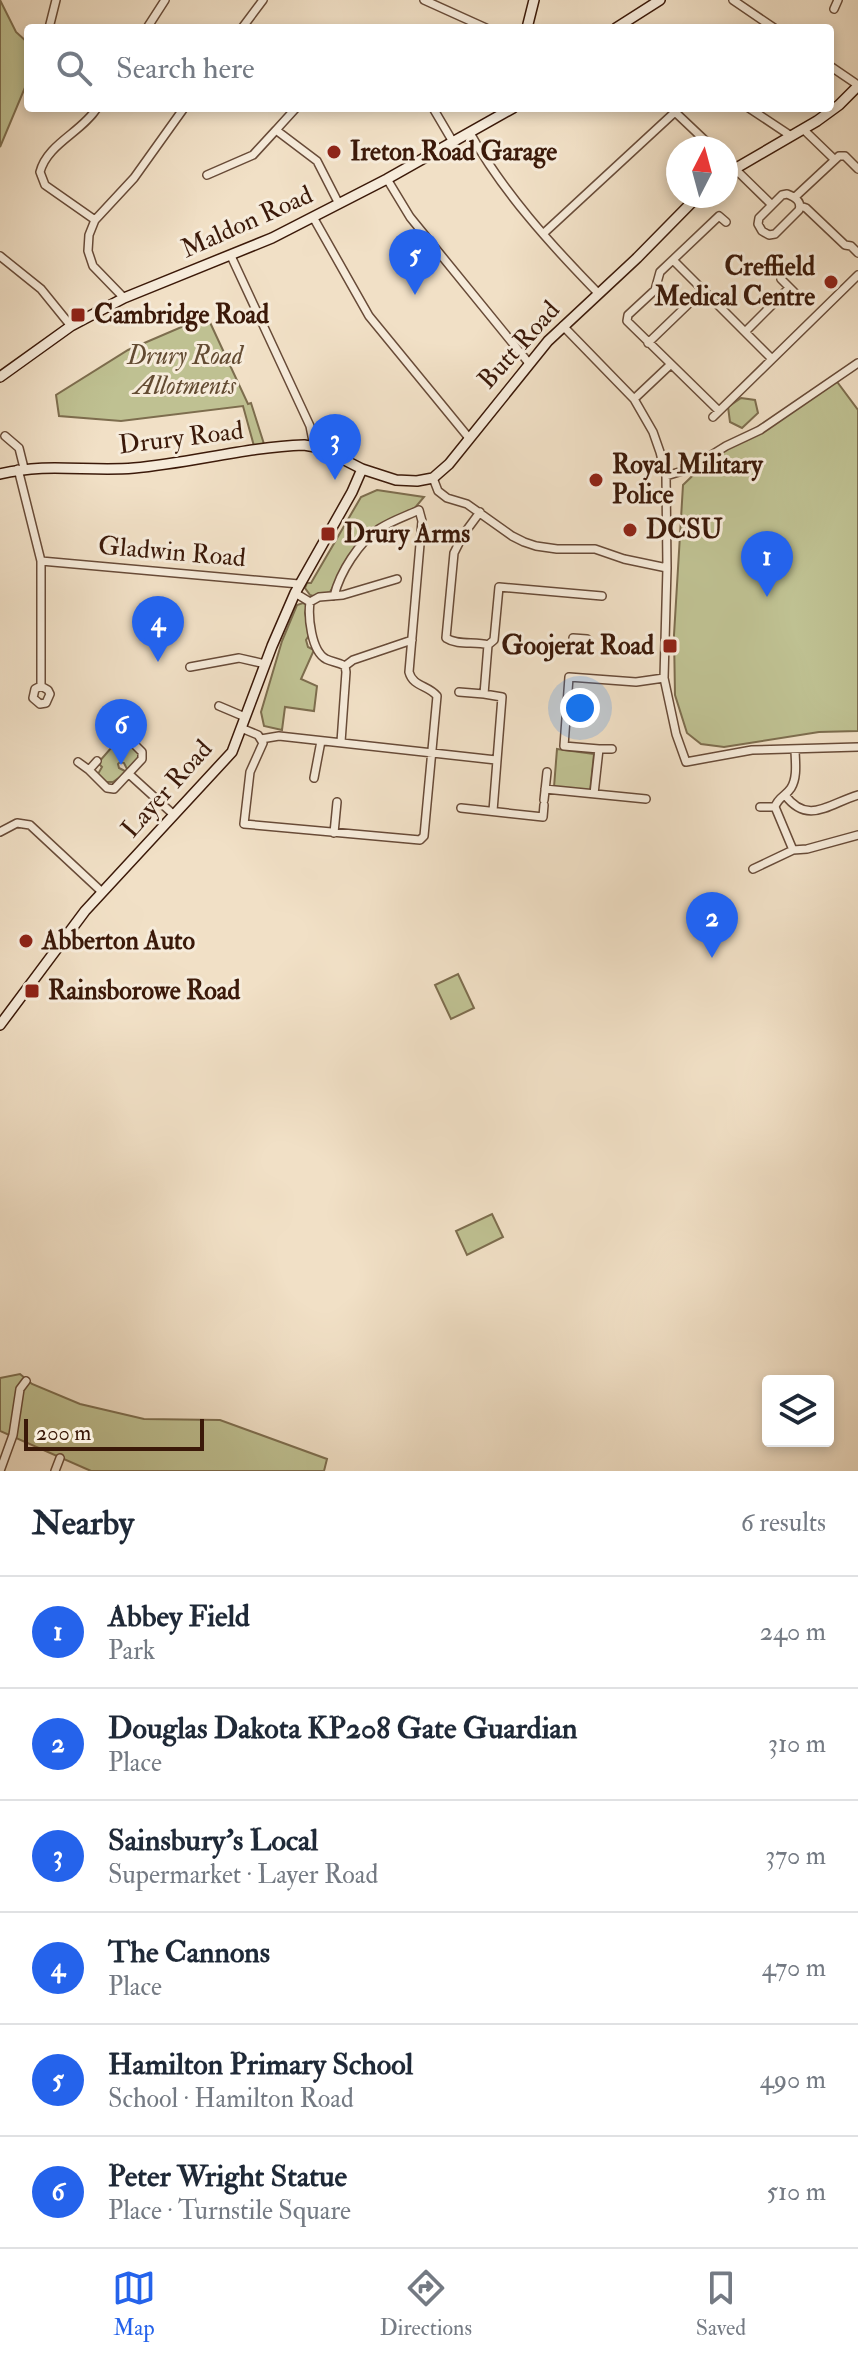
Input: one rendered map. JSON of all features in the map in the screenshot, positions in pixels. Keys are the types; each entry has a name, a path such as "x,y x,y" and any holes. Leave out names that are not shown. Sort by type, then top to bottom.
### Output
{"main road":[{"path":"528,24 534,0"},
{"path":"630,24 660,0"},
{"path":"834,109 858,86"},
{"name":"Maldon Road","path":"0,377 71,326 124,298 231,256 313,217 506,112"},
{"path":"738,166 804,130 829,112"},
{"name":"Butt Road","path":"433,478 449,464 528,362 686,208"},
{"name":"Drury Road","path":"0,474 47,466 130,468 293,445 314,446 362,469"},
{"path":"362,469 396,480 433,478"},
{"name":"Layer Road","path":"0,1025 69,930 232,752 297,588 362,469"}],"street":[{"path":"50,24 56,0"},
{"path":"150,24 165,0"},
{"path":"245,24 263,0"},
{"path":"424,0 477,24"},
{"path":"733,0 768,24"},
{"path":"834,9 838,0"},
{"path":"834,69 858,86"},
{"path":"94,112 87,122 53,150 40,172 45,185 95,220"},
{"path":"124,298 93,266 88,242 95,220 134,178 181,112"},
{"path":"207,175 253,155 292,112"},
{"path":"435,112 453,142"},
{"path":"544,233 675,112 700,136"},
{"path":"755,112 791,136"},
{"path":"276,130 317,161 339,204"},
{"path":"804,130 834,159"},
{"path":"470,133 498,177 569,264 598,293"},
{"path":"795,197 839,156 845,156 858,169"},
{"path":"738,177 772,205"},
{"path":"387,179 410,217 528,362"},
{"path":"800,206 775,234 762,231 758,224 759,218 782,195 787,194 795,197 800,206 858,253"},
{"path":"726,222 719,216 673,260 659,275 655,290 628,315 627,321 716,414 858,275"},
{"path":"313,217 369,316 469,438"},
{"path":"231,256 310,426 314,446"},
{"path":"0,257 41,289 71,326"},
{"path":"673,260 771,358"},
{"path":"781,279 799,297"},
{"path":"745,332 789,288"},
{"path":"648,343 703,290"},
{"path":"563,326 634,399 653,432 666,476 664,678 676,734 686,762 743,751 858,747"},
{"path":"666,476 689,469 760,430 858,363"},
{"path":"634,399 670,365"},
{"path":"5,436 19,448 41,561 41,686"},
{"path":"16,444 21,437"},
{"path":"433,478 438,491 447,498 467,504 512,536 536,546 595,549 667,568"},
{"path":"265,739 250,772 244,824 420,840 424,836 437,696 431,689 416,684 409,672 422,521 419,510 382,526 367,539 340,579 334,596"},
{"path":"480,512 454,553 446,638 451,642 488,645"},
{"name":"Gladwin Road","path":"41,561 297,588"},
{"path":"310,602 319,597 343,595 397,579"},
{"path":"484,694 488,645 494,640 499,587 602,596"},
{"path":"297,588 310,602 309,616 318,651 327,660 345,666"},
{"path":"573,638 587,639"},
{"path":"345,666 353,660 412,640"},
{"path":"190,667 239,658 265,664"},
{"path":"341,742 345,666"},
{"path":"612,749 564,746 569,677 636,682 664,678"},
{"path":"459,692 502,697 493,811"},
{"path":"219,706 245,717"},
{"path":"114,741 130,723"},
{"path":"241,728 265,739 279,736 496,760"},
{"path":"78,762 107,788 114,789 142,759 142,752 122,732"},
{"path":"314,778 321,741"},
{"path":"594,794 599,749"},
{"path":"793,850 775,807 776,801 791,788 794,780 795,749"},
{"path":"89,770 97,761"},
{"path":"461,808 543,817 547,772"},
{"path":"129,774 174,815"},
{"path":"545,789 646,799"},
{"path":"785,795 793,806 804,811 831,806 858,795"},
{"path":"334,833 337,802"},
{"path":"760,807 775,807"},
{"path":"0,832 17,823 30,825 102,892"},
{"path":"753,869 779,860 793,850 858,835"},
{"path":"0,1471 13,1435 20,1389 26,1381"},
{"path":"55,1471 60,1458"}],"green space":[{"path":"0,0 16,32 24,39 24,90 0,147"},
{"name":"Drury Road Allotments","path":"207,316 248,404 251,403 264,444 254,446 243,406 121,421 59,416 56,395 128,350"},
{"path":"835,379 858,410 858,731 819,732 724,747 701,744 687,733 675,695 674,635 683,485 717,452"},
{"path":"741,398 755,400 758,413 742,428 730,422 728,407"},
{"path":"377,490 424,497 414,509 377,526 355,548 330,592 316,597 310,595 305,588 307,583 311,583 361,497"},
{"path":"297,605 307,605 305,613 310,634 306,640 308,647 314,650 301,679 317,686 314,711 285,707 282,730 264,726 261,712 282,641"},
{"path":"127,741 139,752 139,759 128,771 120,762 119,768 127,772 113,782 106,782 98,774 102,767 98,763 111,748"},
{"path":"557,749 594,754 590,791 554,787"},
{"path":"458,974 474,1008 451,1019 435,985"},
{"path":"492,1214 503,1237 467,1255 456,1231"},
{"path":"20,1374 32,1384 80,1404 144,1419 220,1420 327,1459 324,1471 91,1471 0,1431 0,1378"}],"place":[{"name":"Ireton Road Garage","path":"334,152"},
{"name":"Creffield Medical Centre","path":"831,282"},
{"name":"Hamilton Primary School","path":"415,295"},
{"name":"Cambridge Road","path":"78,315"},
{"name":"Sainsbury's Local","path":"335,480"},
{"name":"Royal Military Police","path":"596,480"},
{"name":"DCSU","path":"630,530"},
{"name":"Drury Arms","path":"328,534"},
{"name":"Abbey Field","path":"767,597"},
{"name":"Goojerat Road","path":"670,646"},
{"name":"The Cannons","path":"158,662"},
{"name":"Peter Wright Statue","path":"121,765"},
{"name":"Abberton Auto","path":"26,941"},
{"name":"Douglas Dakota KP208 Gate Guardian","path":"712,958"},
{"name":"Rainsborowe Road","path":"32,991"}]}
